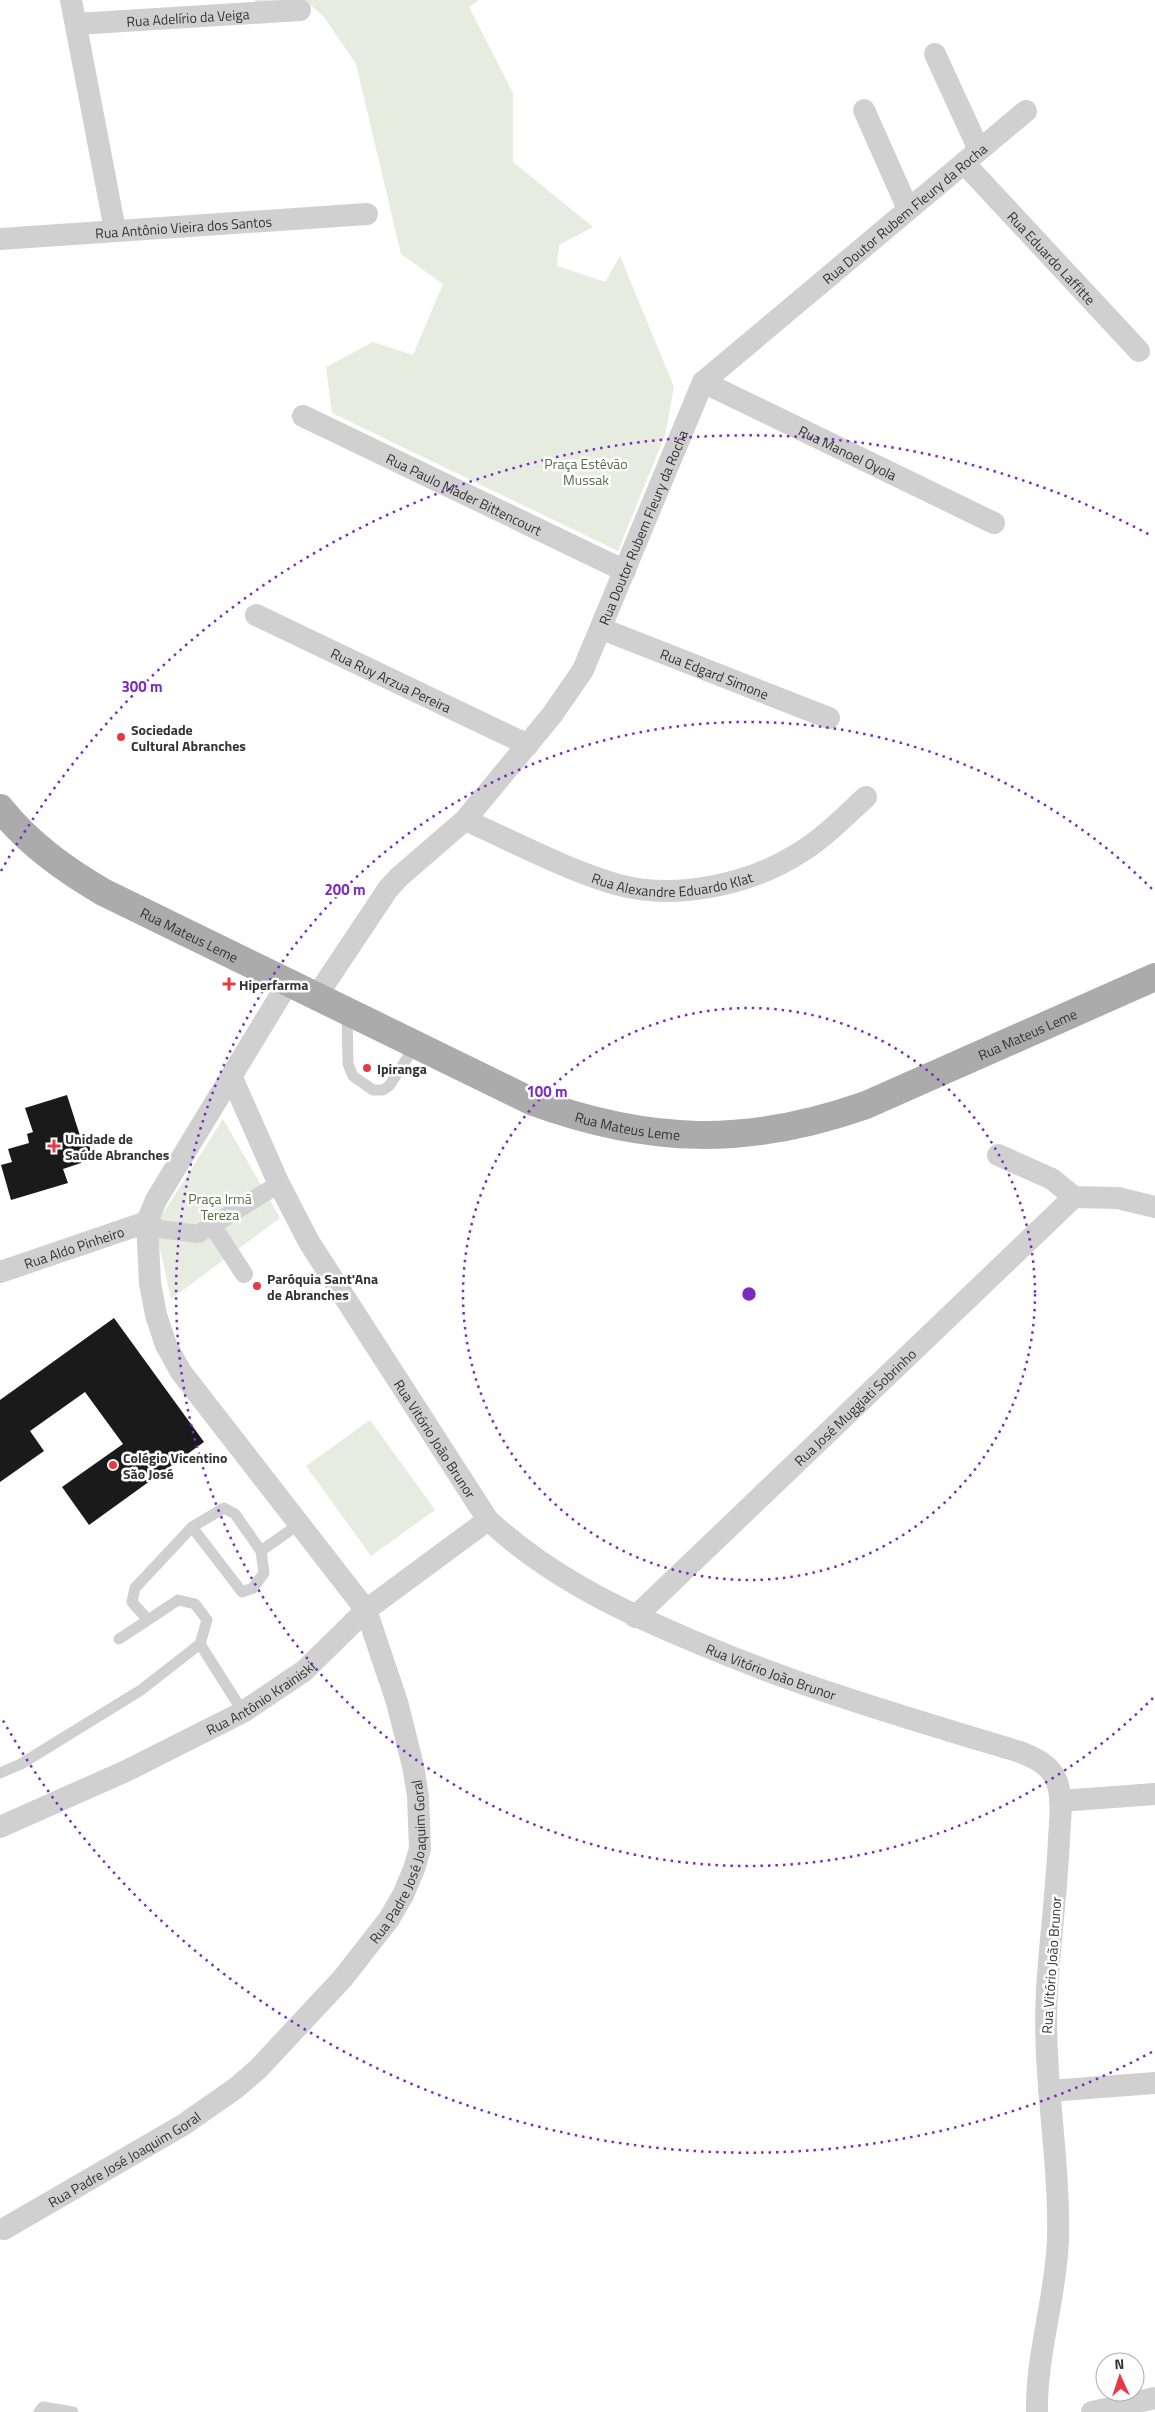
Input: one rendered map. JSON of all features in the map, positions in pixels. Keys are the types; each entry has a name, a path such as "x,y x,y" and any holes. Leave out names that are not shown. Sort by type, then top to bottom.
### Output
{"main road":[{"name":"Rua Mateus Leme","path":"0,808 36,846 66,870 103,892 500,1087 565,1113 607,1124 650,1132 690,1135 732,1135 778,1130 824,1120 866,1105 1155,977"}],"street":[{"path":"71,0 115,230"},
{"name":"Rua Adelírio da Veiga","path":"76,24 300,10"},
{"name":"Rua Eduardo Laffitte","path":"935,54 972,156 1139,351"},
{"path":"864,110 908,209"},
{"name":"Rua Doutor Rubem Fleury da Rocha","path":"316,997 388,888 399,876 465,820 552,715 583,670 602,629 703,382 1026,112"},
{"name":"Rua Antônio Vieira dos Santos","path":"0,239 367,214"},
{"name":"Rua Manoel Oyola","path":"703,382 994,523"},
{"name":"Rua Paulo Mader Bittencourt","path":"303,416 625,571"},
{"name":"Rua Ruy Arzua Pereira","path":"256,615 528,745"},
{"name":"Rua Edgard Simone","path":"602,629 829,718"},
{"name":"Rua Alexandre Eduardo Klat","path":"465,820 592,876 622,886 684,890 714,887 771,869 822,837 866,797"},
{"path":"232,1078 288,983"},
{"name":"Rua Vitório João Brunor","path":"232,1078 279,1184 310,1242 488,1520 511,1541 579,1588 635,1617 781,1677 1036,1759 1049,1769 1057,1782 1060,1801 1058,1866 1047,1991 1049,2091 1058,2210 1058,2240 1053,2301 1038,2378 1037,2412"},
{"name":"Rua Padre José Joaquim Goral","path":"4,2229 183,2125 236,2088 276,2052 343,1978 388,1920 407,1886 420,1849 418,1796 413,1766 397,1702 366,1610 181,1372 166,1345 156,1315 150,1283 147,1222 171,1172 232,1078"},
{"path":"998,1155 1052,1178 1074,1197 1118,1198 1155,1207"},
{"path":"147,1222 160,1229 198,1234 279,1184"},
{"name":"Rua José Muggiati Sobrinho","path":"635,1617 1074,1197"},
{"name":"Rua Aldo Pinheiro","path":"0,1272 147,1222"},
{"path":"212,1225 244,1274"},
{"name":"Rua Antônio Krainiski","path":"0,1827 134,1767 243,1712 304,1671 366,1610 488,1520"},
{"path":"1060,1801 1155,1794"},
{"path":"1049,2091 1155,2083"},
{"path":"1092,2412 1155,2398"}],"lane":[{"path":"347,1013 348,1064 353,1076 373,1090 383,1090 389,1086 415,1046"},
{"path":"148,1620 132,1602 135,1588 192,1527 224,1508 234,1514 261,1550 264,1573 254,1588 242,1592 192,1527"},
{"path":"261,1550 298,1524"},
{"path":"0,1774 21,1764 141,1690 200,1644 207,1620 196,1604 178,1600 119,1639"},
{"path":"200,1644 243,1712"},
{"path":"39,2412 43,2407 73,2412"}],"green space":[{"name":"Praça Estêvão Mussak","path":"255,0 479,0 469,7 513,93 513,162 593,227 559,245 557,266 605,282 620,256 674,387 665,435 618,551 332,413 326,367 373,342 413,355 443,284 401,254 356,64 324,17 307,2 256,5"},
{"name":"Praça Irmã Tereza","path":"223,1119 280,1218 171,1299 155,1226"},
{"path":"370,1420 435,1510 371,1556 306,1466"}],"building":[{"name":"Unidade de Saúde Abranches","path":"67,1095 82,1142 88,1140 91,1152 78,1156 81,1163 63,1169 68,1183 11,1200 1,1165 12,1162 8,1149 29,1143 27,1134 33,1132 25,1108"},
{"path":"114,1318 204,1442 89,1525 62,1487 123,1444 85,1392 30,1431 44,1451 0,1482 0,1400"}],"place":[{"name":"Sociedade Cultural Abranches","path":"121,737"},
{"name":"Hiperfarma","path":"229,984"},
{"name":"Ipiranga","path":"367,1068"},
{"name":"Unidade de Saúde Abranches","path":"54,1146"},
{"name":"Paróquia Sant'Ana de Abranches","path":"257,1286"},
{"name":"Colégio Vicentino São José","path":"113,1465"}]}
